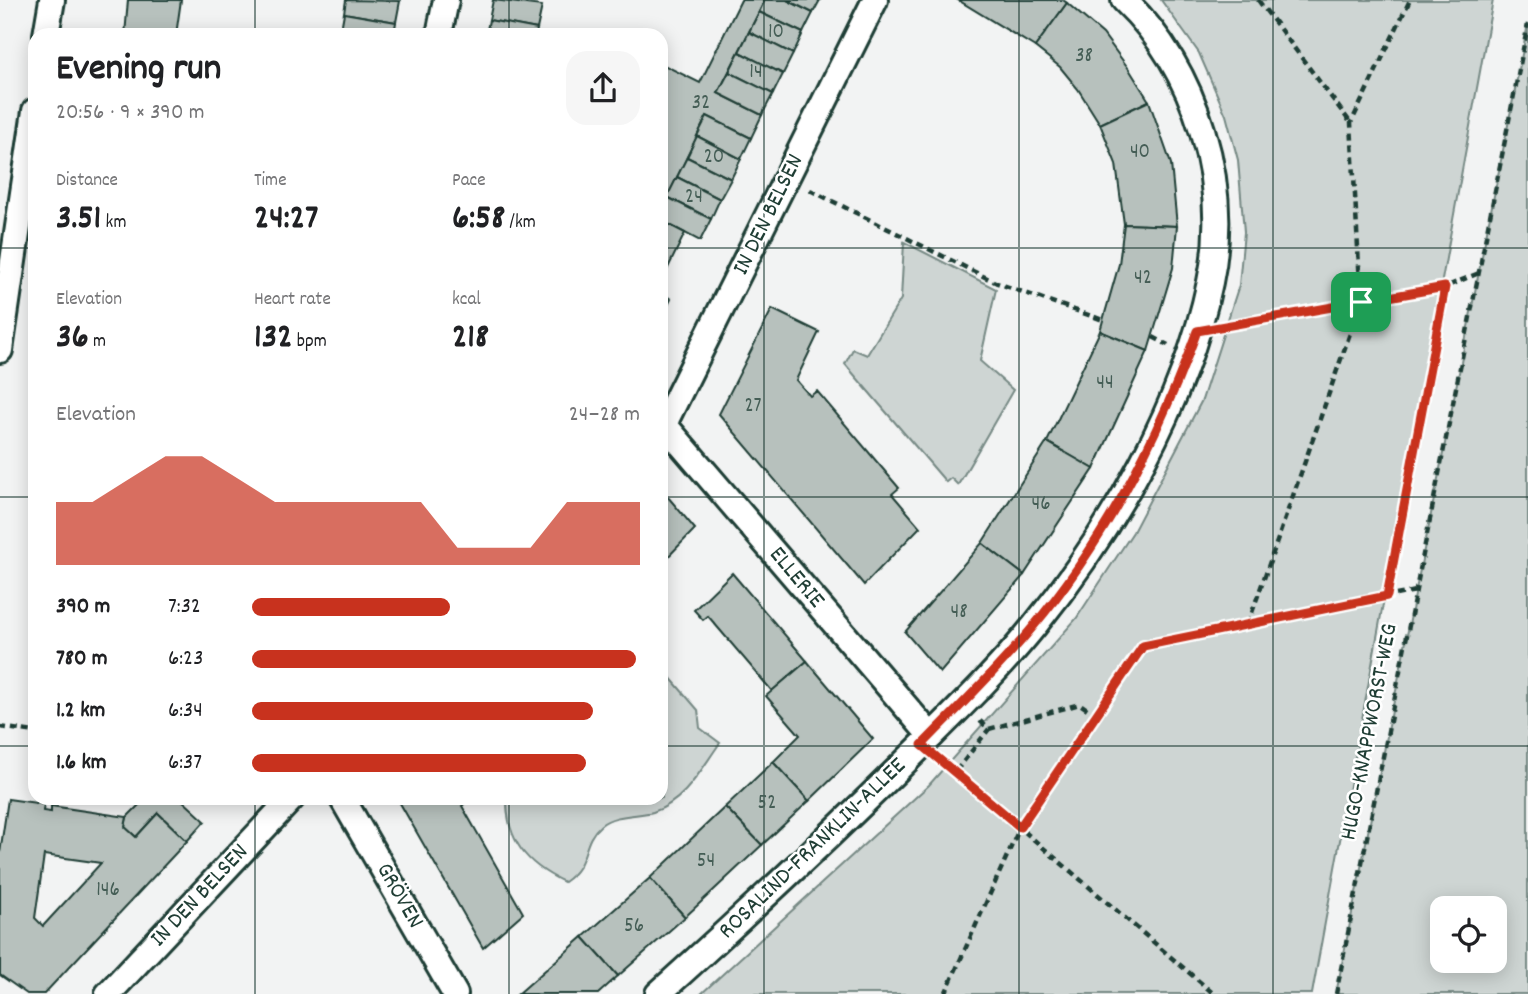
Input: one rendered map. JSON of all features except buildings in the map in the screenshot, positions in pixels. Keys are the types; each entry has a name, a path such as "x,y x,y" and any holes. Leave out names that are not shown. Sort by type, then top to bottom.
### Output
{"street":[{"path":"47,28 52,0"},
{"path":"440,28 446,0"},
{"name":"IN DEN BELSEN","path":"668,415 875,0"},
{"name":"ROSALIND-FRANKLIN-ALLEE","path":"657,994 812,852 963,705 1034,626 1102,531 1158,428 1197,331 1210,282 1215,245 1212,170 1203,133 1178,72 1160,42 1124,0"},
{"path":"0,349 28,159"},
{"name":"ELLERIE","path":"668,431 927,740"},
{"name":"IN DEN BELSEN","path":"108,994 285,805"},
{"name":"GRÖVEN","path":"346,805 455,994"}],"path":[{"path":"1258,0 1351,123"},
{"path":"1248,624 1361,302 1351,123 1409,0"},
{"name":"HUGO-KNAPPWORST-WEG","path":"1336,994 1528,24"},
{"path":"787,178 997,283 1103,320"},
{"path":"1197,331 1445,287 1479,273"},
{"path":"1387,596 1445,287"},
{"path":"945,994 1020,827 1143,646 1416,591"},
{"path":"956,771 989,729 1080,704 1096,715"},
{"path":"963,705 989,729"},
{"path":"0,727 28,731"},
{"path":"927,740 956,771 1214,994"}],"shaded area":[{"path":"1161,0 1493,0 1312,994 701,994 929,785 1076,619 1133,532 1202,400 1239,285 1244,232 1238,160 1226,115 1199,53"},
{"path":"1528,24 1528,994 1336,994"},
{"path":"904,242 996,289 980,361 1013,390 958,485 951,478 946,482 845,364 853,349 867,355 901,299"},
{"path":"668,675 698,710 700,728 720,743 692,783 668,805"},
{"path":"507,805 668,805 653,812 606,821 594,832 578,868 564,882 529,859 515,838"}],"route":[{"path":"1445,287 1387,596 1143,646 1020,827 922,745 1009,656 1081,564 1141,463 1174,392 1197,331 1361,302 1445,287"}]}
